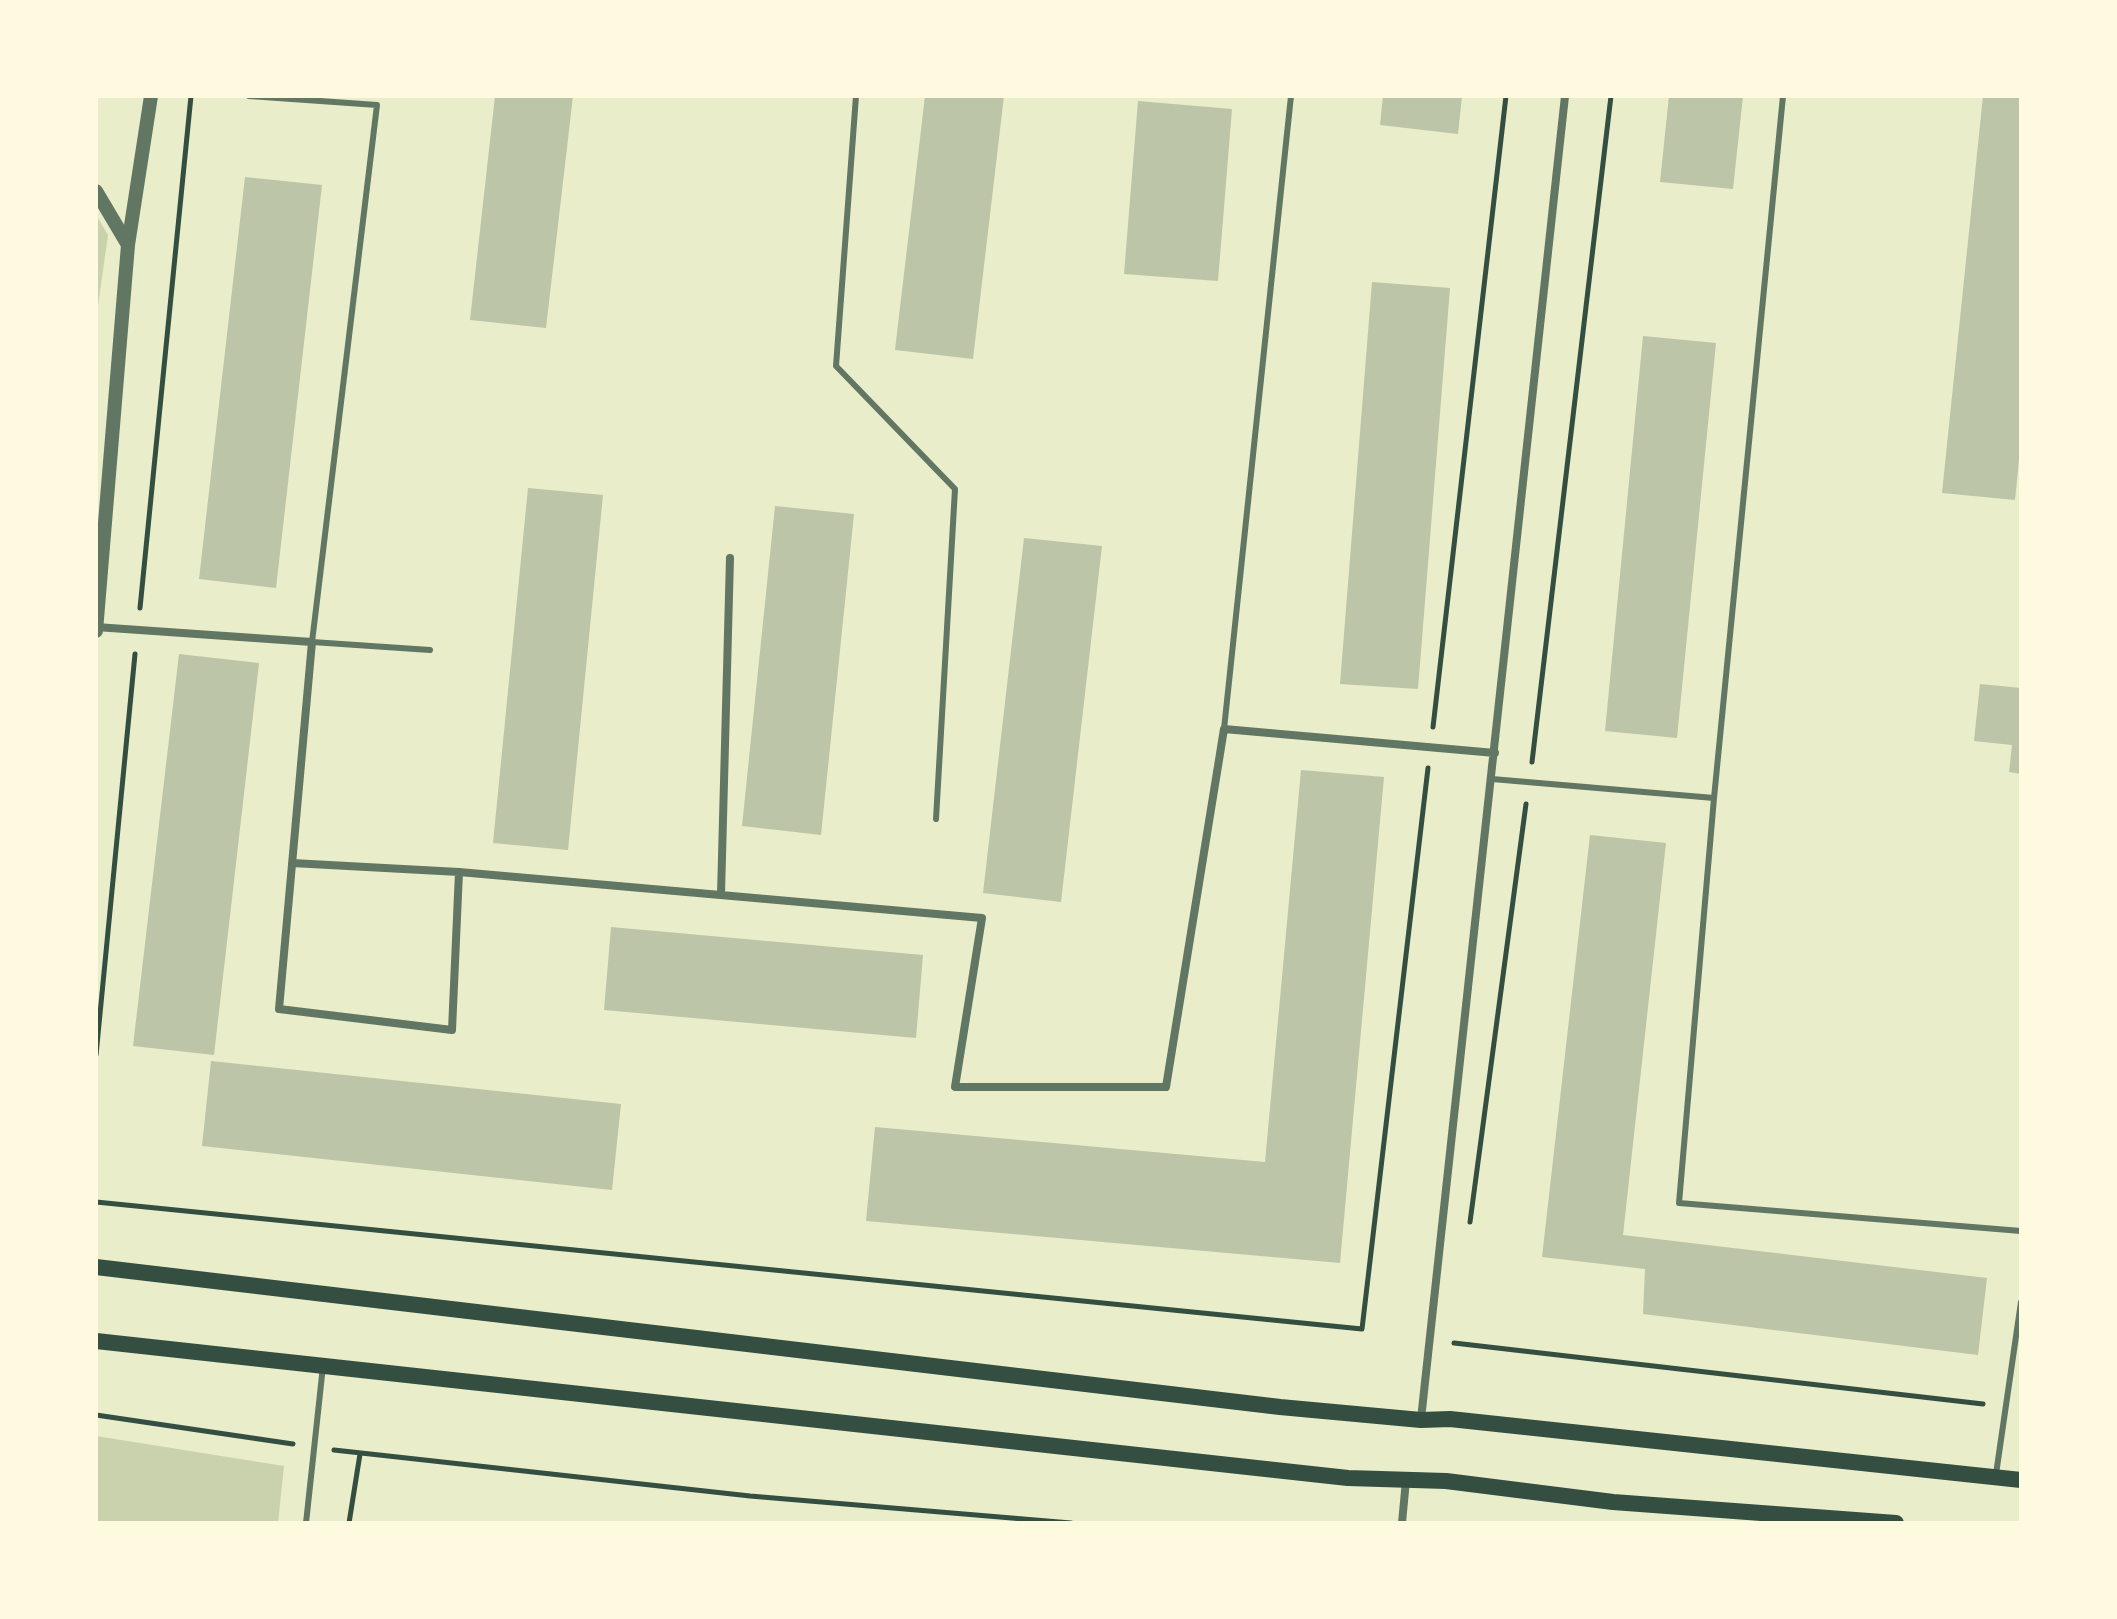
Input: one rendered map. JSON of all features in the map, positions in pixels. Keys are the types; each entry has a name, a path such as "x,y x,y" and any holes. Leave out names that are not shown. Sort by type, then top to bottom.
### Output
{"main road":[{"path":"96,1267 1280,1407 1421,1420 1450,1419 2021,1480"},
{"path":"96,1341 1348,1478 1446,1481 1613,1502 1816,1520 1896,1523"}],"street":[{"path":"151,96 128,245 96,629 312,642 279,1009 452,1030 459,872"},
{"path":"1421,1420 1565,96"},
{"path":"96,191 128,245"},
{"path":"721,894 730,558"},
{"path":"292,863 459,872 982,918 955,1087 1166,1087 1224,729 1495,753"},
{"path":"1402,1523 1406,1480"}],"lane":[{"path":"249,96 377,105"},
{"path":"378,96 312,642 430,650"},
{"path":"856,96 836,366 955,489 936,819"},
{"path":"1224,729 1291,96"},
{"path":"1783,96 1714,798 1679,1203 2021,1231"},
{"path":"1492,779 1714,798"},
{"path":"1995,1477 2021,1302"},
{"path":"306,1523 323,1366"}],"path":[{"path":"96,1055 191,96"},
{"path":"96,1202 1362,1329 1506,96"},
{"path":"1468,1235 1529,783 1611,96"},
{"path":"1456,1329 1454,1344 2006,1406"},
{"path":"96,1415 360,1454 750,1496 1071,1523"},
{"path":"349,1523 360,1454"}],"green space":[{"path":"96,215 108,235 96,320"},
{"path":"96,1436 284,1466 278,1523 96,1523"}],"building":[{"path":"495,96 573,96 546,328 470,320"},
{"path":"925,96 1004,96 973,359 895,350"},
{"path":"1383,96 1462,96 1458,134 1380,125"},
{"path":"1669,96 1743,96 1733,189 1660,182"},
{"path":"1983,96 2021,96 2021,440 2015,500 1942,493"},
{"path":"1138,101 1232,109 1218,281 1124,274"},
{"path":"245,177 322,185 276,588 199,579"},
{"path":"1372,282 1450,288 1418,689 1340,684"},
{"path":"1643,336 1716,343 1677,738 1605,731"},
{"path":"528,488 603,495 568,850 493,843"},
{"path":"775,506 854,514 821,835 742,826"},
{"path":"1024,538 1102,546 1061,902 983,893"},
{"path":"179,654 259,663 214,1055 133,1046"},
{"path":"1980,684 2021,688 2021,774 2009,772 2012,745 1974,741"},
{"path":"1301,770 1384,777 1340,1263 866,1221 875,1127 1265,1162"},
{"path":"1590,835 1666,843 1623,1235 1987,1278 1978,1355 1643,1314 1645,1269 1542,1257"},
{"path":"611,927 923,955 916,1038 604,1010"},
{"path":"211,1061 621,1104 612,1190 202,1146"}]}
